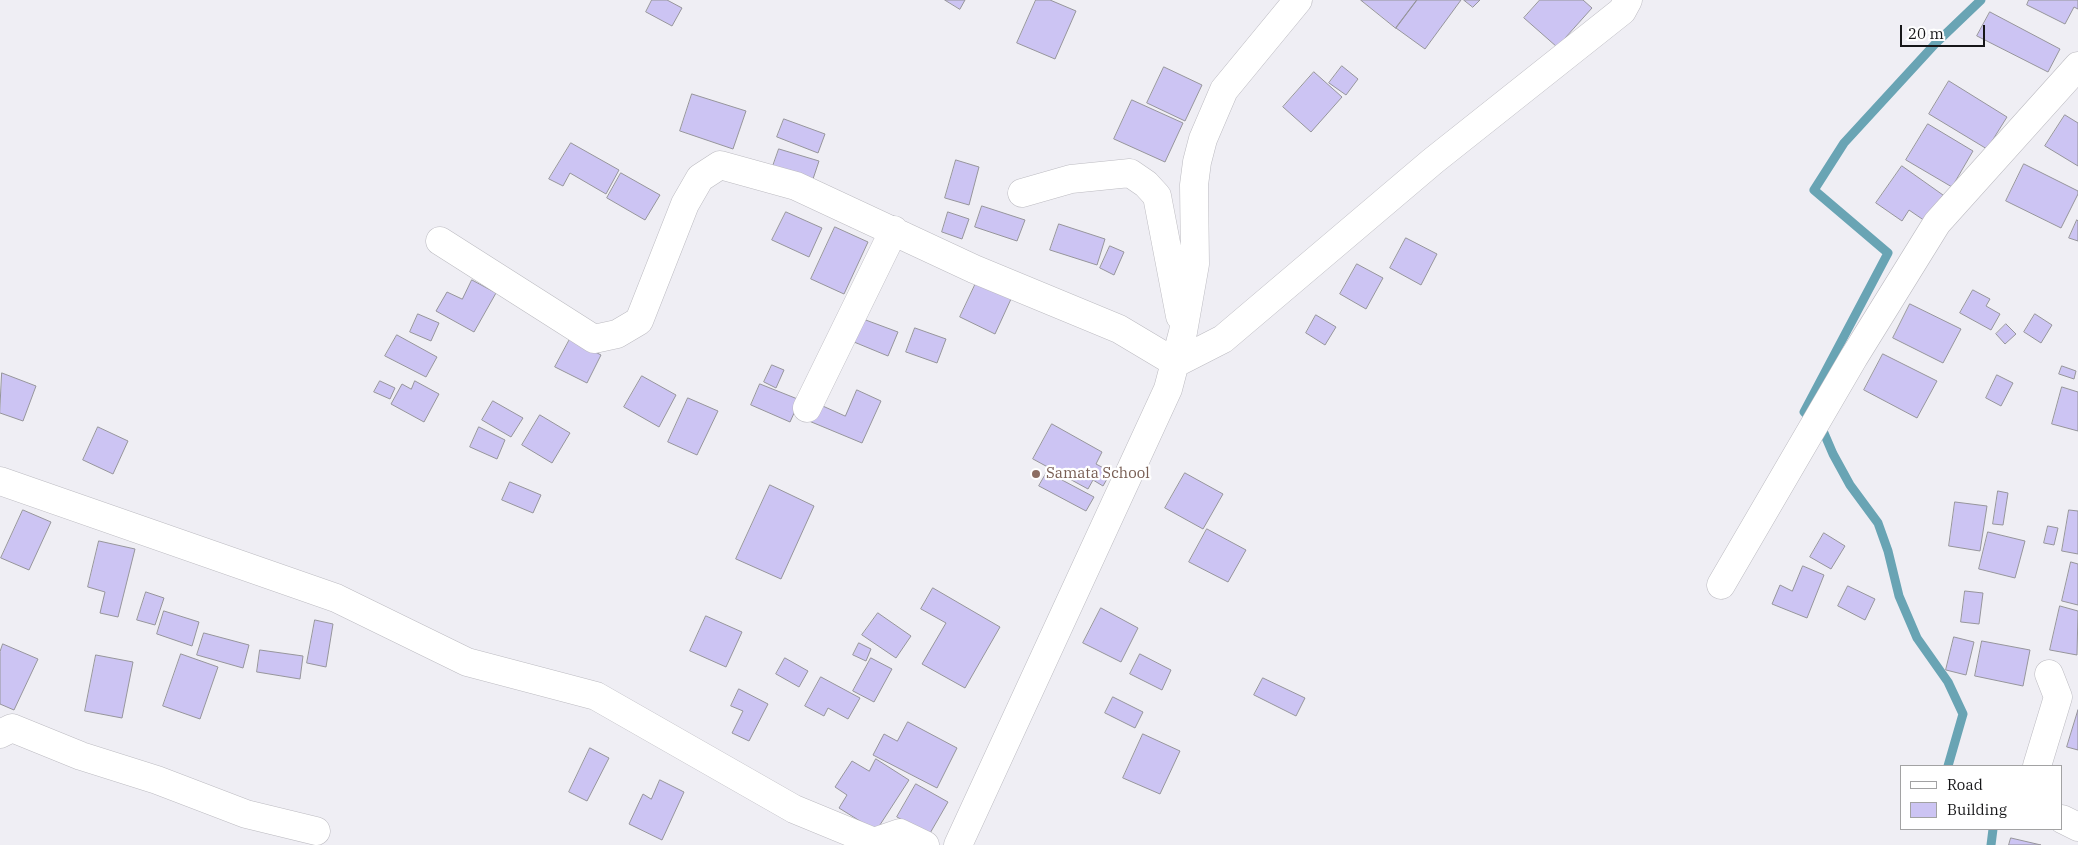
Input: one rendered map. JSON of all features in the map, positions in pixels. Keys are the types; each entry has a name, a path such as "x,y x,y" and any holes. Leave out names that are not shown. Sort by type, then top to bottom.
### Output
{"street":[{"path":"958,845 1168,389 1184,332 1195,264 1194,185 1203,139 1224,90 1298,0"},
{"path":"1176,363 1223,340 1432,161 1622,11 1628,0"},
{"path":"1721,586 1825,407 1937,223 2078,66"},
{"path":"440,241 594,339 617,334 639,321 685,204 700,178 720,165 796,186 974,268 1119,329 1176,363"},
{"path":"1022,193 1071,179 1130,174 1146,184 1157,196 1184,332"},
{"path":"807,408 894,230"},
{"path":"0,481 336,598 467,662 596,696 794,809 874,842 900,833 925,845"},
{"path":"2037,765 2058,697 2049,674"},
{"path":"0,734 12,728 81,756 158,780 246,814 316,831"},
{"path":"2063,820 2078,827"}],"building":[{"path":"652,0 667,0 682,8 672,26 646,12"},
{"path":"945,0 965,0 960,9"},
{"path":"1036,0 1050,0 1076,11 1055,59 1017,43"},
{"path":"1361,0 1417,0 1396,28"},
{"path":"1417,0 1461,0 1425,49 1396,28"},
{"path":"1464,0 1480,0 1473,7"},
{"path":"1540,0 1583,0 1592,8 1557,47 1524,18"},
{"path":"2029,0 2078,0 2078,9 2074,7 2065,24 2027,5"},
{"path":"1990,12 2060,49 2048,72 1977,36"},
{"path":"1342,66 1358,79 1346,95 1329,83"},
{"path":"1164,67 1202,85 1185,121 1147,103"},
{"path":"1314,72 1342,97 1311,132 1283,107"},
{"path":"1949,81 2007,117 1987,149 1929,114"},
{"path":"692,94 746,111 733,149 680,131"},
{"path":"1132,100 1183,123 1165,162 1114,139"},
{"path":"2065,115 2078,123 2078,166 2045,146"},
{"path":"784,119 825,134 818,153 777,137"},
{"path":"1928,124 1973,151 1952,187 1906,160"},
{"path":"571,143 619,170 606,194 570,173 563,186 549,179"},
{"path":"779,149 819,161 813,179 773,166"},
{"path":"956,160 979,167 969,205 945,198"},
{"path":"2024,164 2078,191 2061,228 2006,201"},
{"path":"1902,166 1943,195 1925,221 1909,210 1902,221 1876,203"},
{"path":"621,173 660,195 645,220 607,198"},
{"path":"982,206 1025,220 1017,241 975,227"},
{"path":"786,212 822,228 809,257 772,240"},
{"path":"948,212 969,219 962,239 942,232"},
{"path":"2078,221 2078,241 2069,238"},
{"path":"1059,224 1105,239 1097,265 1050,250"},
{"path":"835,227 868,242 844,294 811,279"},
{"path":"1406,238 1437,254 1421,285 1390,268"},
{"path":"1110,246 1124,252 1114,275 1100,268"},
{"path":"1357,264 1383,278 1366,309 1340,294"},
{"path":"472,280 496,293 474,332 436,311 447,292 462,299"},
{"path":"976,283 1011,299 995,334 960,317"},
{"path":"1973,290 1990,299 1986,306 2000,314 1991,330 1960,313"},
{"path":"1910,304 1961,329 1943,363 1893,338"},
{"path":"418,314 439,323 431,341 410,332"},
{"path":"2035,314 2052,325 2041,343 2024,332"},
{"path":"1316,315 1336,327 1325,345 1306,333"},
{"path":"863,319 898,332 888,356 854,342"},
{"path":"2006,324 2016,334 2005,344 1996,334"},
{"path":"915,328 946,339 937,363 906,352"},
{"path":"397,335 437,357 426,377 385,356"},
{"path":"570,339 601,355 587,383 555,367"},
{"path":"1883,354 1937,381 1917,418 1864,390"},
{"path":"772,365 784,370 776,388 764,382"},
{"path":"2062,366 2076,371 2074,379 2059,374"},
{"path":"2,373 36,386 23,421 0,413"},
{"path":"1997,375 2013,383 2001,406 1986,398"},
{"path":"642,376 676,395 659,427 624,407"},
{"path":"380,381 395,388 390,399 374,392"},
{"path":"415,381 439,394 424,422 391,404 402,384 411,389"},
{"path":"760,384 800,400 790,422 751,405"},
{"path":"2062,387 2078,392 2078,431 2052,424"},
{"path":"857,390 881,401 862,443 809,421 816,403 845,416"},
{"path":"688,398 718,411 697,455 668,442"},
{"path":"493,401 523,418 511,437 482,420"},
{"path":"540,415 570,433 552,463 522,445"},
{"path":"1052,424 1102,452 1096,464 1111,472 1103,486 1093,480 1088,489 1033,459"},
{"path":"98,427 128,441 113,474 83,460"},
{"path":"479,427 505,440 497,459 470,447"},
{"path":"1047,472 1094,497 1086,511 1039,486"},
{"path":"1185,473 1223,494 1203,529 1165,508"},
{"path":"510,482 541,495 533,513 502,500"},
{"path":"770,485 814,506 781,579 736,559"},
{"path":"1998,491 2008,493 2003,525 1993,524"},
{"path":"1955,502 1987,506 1980,551 1949,546"},
{"path":"23,510 51,522 29,570 1,558"},
{"path":"2069,510 2078,511 2078,554 2062,551"},
{"path":"2048,526 2058,528 2054,545 2044,543"},
{"path":"1207,529 1246,550 1228,582 1189,562"},
{"path":"1988,532 2025,541 2015,578 1979,569"},
{"path":"1824,533 1845,546 1831,569 1810,557"},
{"path":"99,541 135,549 118,617 100,613 105,592 88,587"},
{"path":"2071,562 2078,564 2078,605 2062,601"},
{"path":"1803,566 1824,575 1807,618 1772,604 1780,585 1792,591"},
{"path":"1848,586 1875,599 1865,620 1838,606"},
{"path":"933,588 1000,627 965,688 922,664 946,623 921,609"},
{"path":"1965,591 1983,593 1979,624 1961,622"},
{"path":"146,592 164,598 155,625 137,620"},
{"path":"2060,606 2078,611 2077,655 2050,650"},
{"path":"1101,608 1138,628 1121,662 1083,643"},
{"path":"164,611 199,622 192,646 157,634"},
{"path":"878,613 911,636 896,658 862,635"},
{"path":"706,616 742,632 726,667 690,651"},
{"path":"315,620 333,624 326,667 307,663"},
{"path":"204,633 249,645 243,668 197,655"},
{"path":"1954,637 1974,642 1966,675 1946,670"},
{"path":"1982,641 2030,650 2023,686 1975,676"},
{"path":"859,643 871,649 866,661 853,655"},
{"path":"3,644 38,659 14,710 0,704 0,652"},
{"path":"260,650 303,656 300,679 257,672"},
{"path":"181,654 218,667 200,719 163,706"},
{"path":"1140,654 1171,670 1162,690 1130,674"},
{"path":"96,655 133,662 122,718 85,711"},
{"path":"785,658 808,671 799,687 776,674"},
{"path":"871,658 892,669 874,702 853,691"},
{"path":"821,677 860,698 848,719 828,708 824,716 805,706"},
{"path":"1263,678 1305,698 1296,716 1254,695"},
{"path":"739,689 768,704 749,741 732,733 743,711 731,706"},
{"path":"1113,697 1143,712 1135,728 1105,713"},
{"path":"2078,710 2078,750 2067,747"},
{"path":"908,722 957,748 937,788 873,755 884,734 897,741"},
{"path":"1143,734 1180,751 1160,794 1123,778"},
{"path":"590,748 609,758 587,801 569,792"},
{"path":"876,759 909,780 876,831 839,808 847,795 835,787 852,761 869,771"},
{"path":"660,780 684,792 662,840 629,824 643,794 651,799"},
{"path":"916,784 948,802 929,835 897,817"},
{"path":"2011,838 2041,845 2009,845"}],"waterway":[{"path":"1948,765 1963,714 1948,682 1917,638 1899,596 1888,551 1878,523 1850,485 1824,433 1804,412 1888,253 1814,190 1844,143 1935,44 1981,0"},
{"path":"1991,845 1993,830"}],"place":[{"name":"Samata School","path":"1036,474"}]}
